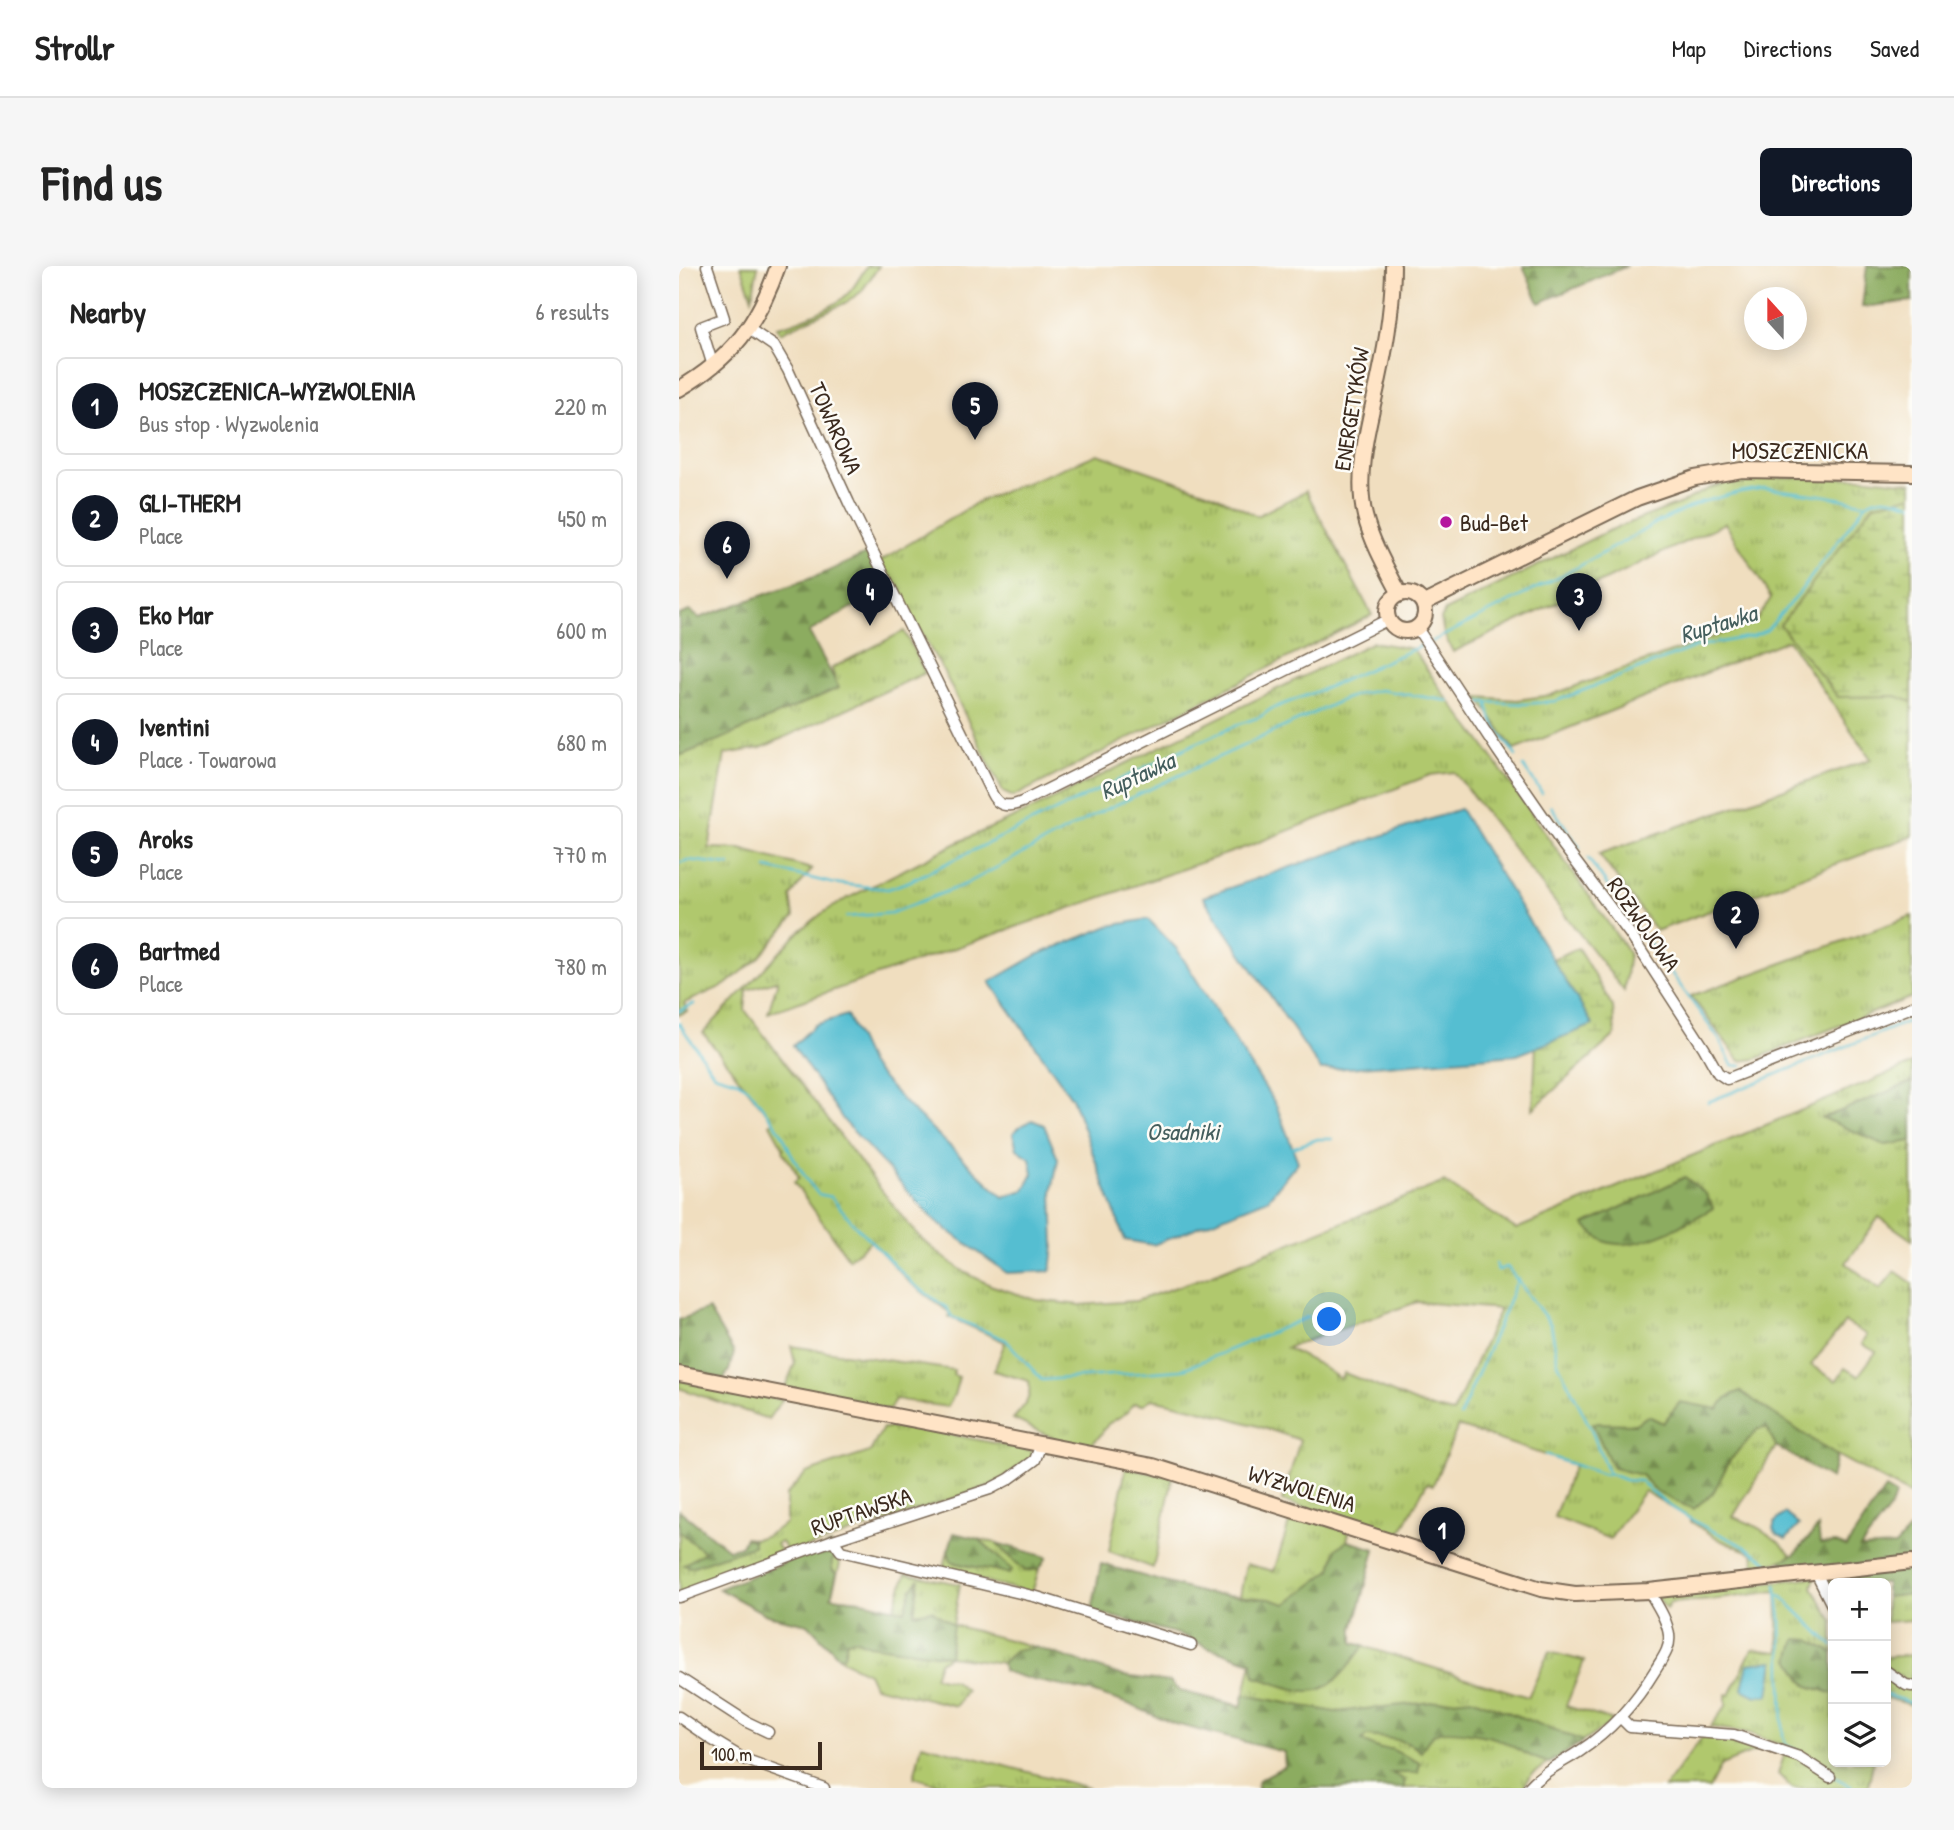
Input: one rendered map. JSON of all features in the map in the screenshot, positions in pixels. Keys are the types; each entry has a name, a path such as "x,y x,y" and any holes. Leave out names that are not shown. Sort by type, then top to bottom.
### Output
{"street":[{"path":"707,266 724,318 701,327 713,366"},
{"path":"679,389 713,366 749,329 778,266"},
{"name":"ENERGETYKÓW","path":"1393,266 1393,291 1388,325 1363,460 1362,493 1364,515 1399,594"},
{"name":"TOWAROWA","path":"749,329 771,344 782,359 849,503 995,800 1005,806 1022,802 1389,618"},
{"name":"MOSZCZENICKA","path":"1424,606 1426,602 1637,498 1695,478 1742,470 1912,473"},
{"path":"1399,594 1417,596 1424,606 1420,632 1400,630 1395,627 1387,613 1391,602 1399,594"},
{"name":"ROZWOJOWA","path":"1420,632 1521,785 1630,934 1718,1073 1727,1079 1912,1007"},
{"name":"WYZWOLENIA","path":"679,1374 1153,1466 1541,1589 1575,1594 1649,1591 1912,1562"},
{"name":"RUPTAWSKA","path":"679,1597 833,1540 991,1489 1033,1462 1041,1444"},
{"path":"833,1540 841,1551 1037,1597 1191,1645"},
{"path":"1816,1573 1828,1597"},
{"path":"1528,1788 1538,1777 1590,1744 1621,1718 1655,1671 1668,1646 1669,1635 1666,1622 1649,1591"},
{"path":"1891,1674 1912,1686"},
{"path":"679,1678 747,1722 768,1732"},
{"path":"679,1717 744,1759 824,1788"},
{"path":"1621,1718 1630,1727 1734,1735 1799,1757 1830,1777"}],"green space":[{"path":"741,266 758,266 752,298"},
{"path":"867,266 879,266 861,292 845,303 780,333 777,327 818,313 844,298"},
{"path":"1523,266 1627,266 1539,303"},
{"path":"1867,266 1912,266 1912,301 1862,307"},
{"path":"1098,454 1210,493 1257,516 1306,491 1372,615 1013,797 1003,792 943,670 879,562 980,501"},
{"path":"1744,477 1868,478 1912,483 1912,836 1656,931 1599,854 1871,759 1788,640 1514,750 1478,697 1517,700 1551,695 1755,622 1771,598 1725,523 1453,652 1444,634 1441,619 1445,611 1608,531 1681,503 1710,488"},
{"path":"1912,495 1912,702 1896,696 1838,697 1780,625 1874,504"},
{"path":"870,552 885,589 809,632 839,688 679,756 679,615 690,611 699,618 820,575"},
{"path":"904,631 925,673 761,748 725,754 709,848 740,849 812,869 791,896 794,917 758,959 725,985 684,1003 687,1011 679,1015 679,751 836,686 832,668"},
{"path":"1373,642 1413,649 1629,953 1624,991 1454,772 1430,775 1249,846 768,1013 778,980 747,990 745,1010 912,1229 946,1259 990,1285 1036,1300 1080,1305 1136,1301 1205,1277 1444,1182 1516,1229 1912,1064 1912,1082 1824,1118 1885,1145 1912,1141 1912,1240 1879,1217 1846,1263 1880,1289 1895,1271 1912,1283 1911,1495 1834,1454 1789,1425 1733,1517 1766,1533 1794,1558 1755,1567 1753,1553 1722,1541 1644,1491 1610,1539 1554,1517 1574,1465 1458,1426 1433,1485 1427,1483 1399,1535 1282,1501 1300,1440 1245,1422 1152,1399 1142,1405 1135,1403 1131,1406 1128,1412 1108,1424 1083,1452 1013,1419 1027,1402 1030,1387 1029,1381 994,1371 1005,1342 949,1317 950,1313 908,1281 871,1241 849,1259 794,1182 799,1177 770,1124 773,1121 703,1033 800,931 821,914 963,840 1031,810","holes":["1417,1302 1500,1309 1453,1413 1427,1407 1344,1373 1340,1379 1320,1365 1286,1348","1845,1322 1867,1335 1862,1344 1876,1352 1858,1376 1845,1368 1836,1381 1811,1365"]},
{"path":"1912,916 1912,997 1755,1059 1740,1061 1691,996"},
{"path":"1578,948 1613,1007 1615,1035 1533,1109 1536,1045 1550,960"},
{"path":"1912,1082 1912,1141 1885,1145 1823,1118"},
{"path":"1685,1177 1706,1194 1713,1208 1677,1228 1636,1243 1622,1244 1603,1241 1584,1225"},
{"path":"708,1309 734,1353 724,1379 679,1370 679,1320"},
{"path":"791,1346 954,1370 953,1375 959,1377 947,1407 895,1399 889,1410 784,1390 795,1363"},
{"path":"680,1380 782,1400 768,1419 679,1388"},
{"path":"1740,1391 1836,1456 1831,1479 1776,1446 1767,1428 1758,1429 1730,1460 1713,1493 1693,1509 1658,1493 1641,1475 1613,1468 1592,1423 1635,1424 1648,1416 1663,1423 1680,1402 1718,1409 1726,1398"},
{"path":"883,1428 922,1429 1030,1450 1033,1454 1030,1460 990,1486 788,1554 781,1542 776,1544 782,1555 679,1594 679,1510 729,1550 741,1546 745,1538 762,1537 786,1523 786,1495 806,1473 870,1452"},
{"path":"1126,1468 1173,1477 1153,1568 1109,1551"},
{"path":"1885,1489 1895,1495 1891,1507 1860,1548 1895,1546 1912,1527 1912,1559 1786,1573 1782,1560 1795,1554 1818,1527 1820,1544 1836,1543 1846,1547"},
{"path":"679,1510 729,1550 741,1546 745,1538 753,1540 753,1546 691,1567 684,1565 704,1552 679,1531"},
{"path":"1292,1514 1349,1532 1347,1541 1375,1549 1353,1628 1353,1643 1528,1697 1549,1652 1584,1661 1566,1706 1614,1721 1531,1775 1523,1788 1257,1788 1259,1780 1285,1766 1284,1752 1172,1723 1179,1691 1242,1706 1252,1662 1182,1635 1092,1611 1101,1564 1202,1593 1240,1596 1246,1564 1274,1571"},
{"path":"954,1533 979,1539 1012,1570 1009,1574 951,1561 948,1551"},
{"path":"979,1539 996,1543 1025,1571 1039,1569 1032,1593 943,1571 948,1551 951,1561 958,1564 1009,1573 1012,1571"},
{"path":"1347,1541 1375,1549 1353,1628 1353,1643 1364,1646 1341,1675 1319,1690 1297,1690 1255,1677 1252,1662 1182,1635 1092,1611 1101,1564 1202,1593 1270,1599 1286,1604 1331,1570 1336,1549"},
{"path":"996,1543 1047,1557 1039,1569 1025,1571"},
{"path":"831,1544 839,1553 832,1563 833,1571 837,1573 831,1597 905,1611 911,1590 919,1579 914,1613 932,1610 953,1625 949,1656 869,1645 855,1639 847,1641 844,1656 839,1657 808,1624 767,1615 719,1589"},
{"path":"825,1549 840,1564 831,1597 861,1600 869,1645 914,1614 918,1580 911,1591 905,1611 894,1608 906,1574 960,1584 953,1625 1035,1647 1015,1651 1002,1663 949,1656 939,1662 934,1677 954,1681 966,1690 956,1706 874,1686 868,1673 845,1662 808,1624 767,1615 719,1589"},
{"path":"1912,1567 1912,1594 1891,1596 1891,1578 1828,1578 1828,1586 1823,1576"},
{"path":"1912,1570 1912,1620 1891,1622 1891,1578 1849,1578"},
{"path":"1815,1577 1812,1587 1828,1613 1828,1767 1872,1767 1868,1788 1792,1788 1778,1774 1787,1747 1749,1733 1710,1727 1726,1706 1726,1694 1730,1695 1752,1649 1779,1652 1777,1591 1670,1603 1666,1609 1658,1599 1659,1595"},
{"path":"1796,1639 1810,1640 1828,1650 1828,1692 1807,1685 1790,1659"},
{"path":"1035,1647 1123,1676 1170,1682 1180,1691 1241,1707 1244,1695 1335,1712 1471,1698 1583,1741 1550,1763 1500,1740 1470,1733 1436,1733 1421,1752 1402,1741 1366,1736 1362,1741 1380,1749 1391,1749 1420,1763 1418,1773 1392,1773 1404,1780 1404,1788 1257,1788 1259,1780 1285,1766 1284,1752 1172,1723 1126,1703 1091,1692 1003,1671 1002,1663 1015,1651"},
{"path":"1912,1655 1912,1682 1891,1670 1891,1657"},
{"path":"1891,1680 1912,1688 1912,1705 1891,1699"},
{"path":"1706,1732 1758,1744 1756,1751 1721,1765 1709,1788 1664,1788"},
{"path":"922,1744 1089,1788 951,1788 914,1777"}],"water":[{"path":"1460,809 1593,1025 1517,1055 1321,1070 1203,897"},
{"name":"Osadniki","path":"1148,919 1177,949 1276,1105 1298,1162 1268,1199 1153,1245 1125,1240 1072,1098 990,982 1037,955 1109,926"},
{"path":"847,1015 870,1065 908,1106 1003,1197 1024,1190 1033,1174 1030,1158 1017,1149 1013,1133 1032,1120 1044,1125 1058,1159 1052,1192 1054,1246 1051,1271 1007,1273 935,1221 844,1121 793,1046 815,1025"},
{"path":"1785,1513 1799,1525 1786,1539 1773,1529 1775,1522"},
{"path":"1774,1661 1769,1695 1756,1696 1742,1689 1748,1664"}],"waterway":[{"path":"1431,642 1701,502 1764,488 1866,504"},
{"name":"Ruptawka","path":"1481,702 1525,704 1556,701 1695,647 1753,636 1767,630 1799,593 1866,504 1883,498 1912,504"},
{"path":"767,868 831,883 888,889 910,881 1179,751 1260,717 1271,709 1425,644"},
{"name":"Ruptawka","path":"846,917 891,913 966,884 1098,813 1358,694 1380,690 1449,701"},
{"path":"1488,702 1494,724 1516,756"},
{"path":"1523,766 1542,793"},
{"path":"1551,806 1580,848"},
{"path":"1588,858 1634,923"},
{"path":"679,863 688,860 730,865"},
{"path":"1643,934 1719,1039 1732,1065 1742,1066"},
{"name":"Ruptawka","path":"679,1011 694,1004"},
{"path":"1708,1102 1912,1020"},
{"path":"679,1023 714,1074 738,1081 750,1090 782,1133 791,1153 818,1194 831,1197 913,1284 947,1308 952,1317 1006,1340 1042,1380 1181,1370 1308,1317"},
{"path":"1292,1148 1318,1139 1332,1139"},
{"path":"1496,1264 1498,1270 1507,1267 1509,1269 1551,1325 1558,1363 1591,1429 1608,1473"},
{"path":"1460,1416 1518,1279"},
{"path":"1545,1455 1605,1475 1608,1473 1625,1480 1641,1481 1673,1508 1753,1551 1775,1570"},
{"path":"1776,1585 1781,1619 1783,1737 1786,1745 1799,1752"},
{"path":"1780,1595 1828,1641"},
{"path":"1891,1697 1912,1703"},
{"path":"1833,1776 1854,1788"}],"place":[{"name":"Aroks","path":"975,440"},
{"name":"Bud-Bet","path":"1446,522"},
{"name":"Bartmed","path":"727,579"},
{"name":"Iventini","path":"870,626"},
{"name":"Eko Mar","path":"1579,631"},
{"name":"GLI-THERM","path":"1736,949"},
{"name":"MOSZCZENICA-WYZWOLENIA","path":"1442,1565"}]}
